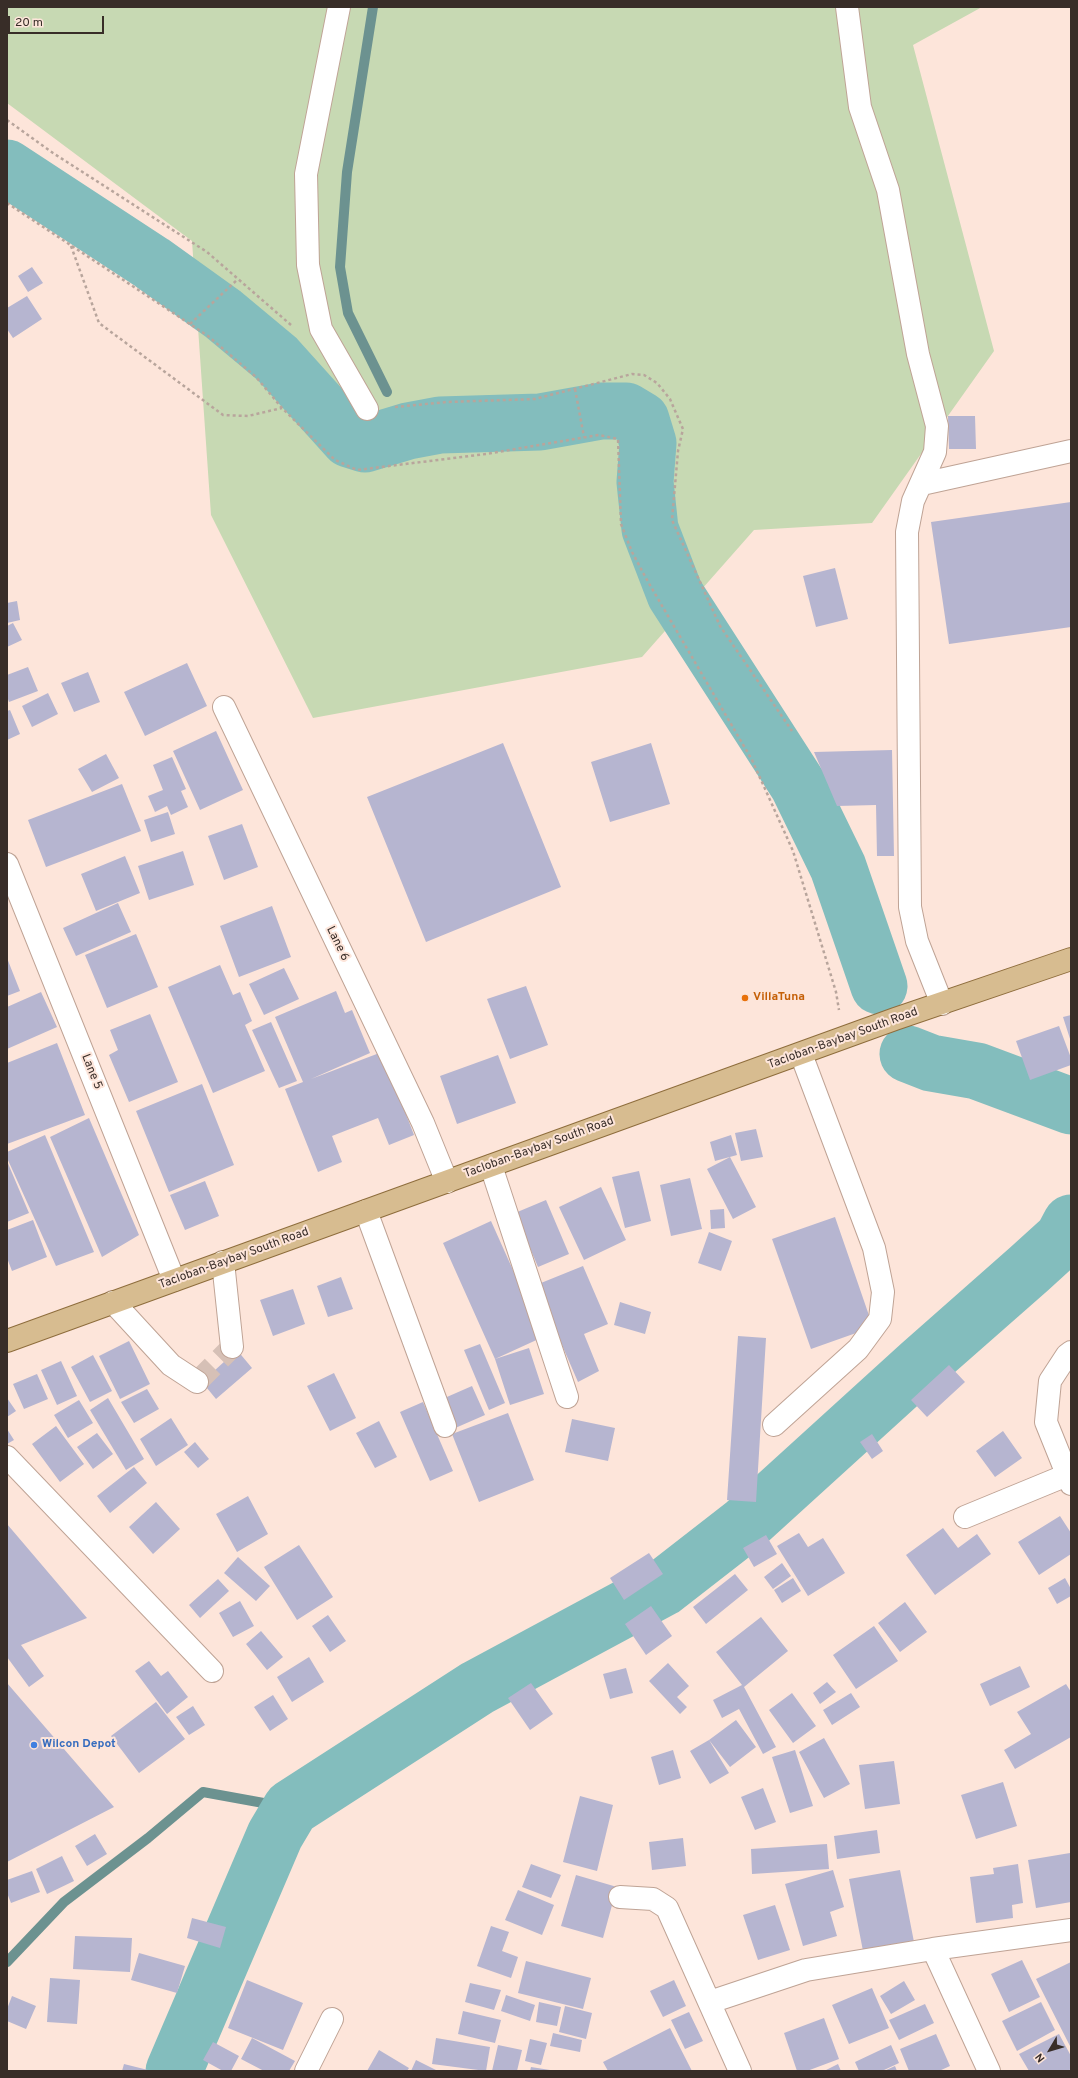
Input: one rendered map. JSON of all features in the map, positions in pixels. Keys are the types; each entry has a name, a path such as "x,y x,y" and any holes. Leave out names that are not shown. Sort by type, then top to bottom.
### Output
{"main road":[{"name":"Tacloban-Baybay South Road","path":"7,1341 844,1038 1071,959"}],"street":[{"path":"339,7 306,174 308,265 321,329 367,409"},
{"path":"847,7 860,107 888,190 918,354 937,426 935,452 922,484 913,501 907,532 910,907 917,941 942,1004"},
{"path":"922,484 1071,451"},
{"name":"Lane 6","path":"224,708 423,1123 446,1182"},
{"name":"Lane 5","path":"7,864 174,1280"},
{"path":"774,1425 858,1349 880,1319 883,1292 874,1248 801,1054"},
{"path":"490,1166 567,1397"},
{"path":"366,1211 445,1426"},
{"path":"223,1262 232,1346"},
{"path":"114,1302 171,1365 198,1382"},
{"path":"966,1517 1069,1479 1046,1422 1050,1381 1067,1355 1071,1352"},
{"path":"7,1457 212,1670"},
{"path":"620,1897 652,1899 667,1908 740,2071"},
{"path":"710,2002 806,1970 932,1949 1071,1930"},
{"path":"932,1949 989,2071"},
{"path":"306,2071 332,2019"}],"path":[{"path":"7,120 53,153 207,252 294,327"},
{"path":"7,203 192,323 256,377 282,408 335,460 357,470 486,454 584,436 599,435 618,439 621,524 632,552 647,580 752,760 793,851 836,992 844,1038"},
{"path":"71,245 99,323 223,415 248,416 282,408"},
{"path":"192,323 237,279"},
{"path":"367,409 447,402 535,399 575,390 632,374 644,375 656,382 670,399 683,429 678,451 672,520 720,626 792,731"},
{"path":"575,390 584,436"}],"green space":[{"path":"7,7 982,7 913,45 994,351 872,523 754,530 642,657 313,718 211,515 192,241 7,103"}],"building":[{"path":"32,267 43,283 28,292 18,276"},
{"path":"27,296 42,319 13,338 7,329 7,308"},
{"path":"948,416 975,416 976,449 949,449"},
{"path":"1071,502 1071,627 949,644 931,522"},
{"path":"835,568 848,619 816,627 803,576"},
{"path":"17,601 20,620 7,623 7,603"},
{"path":"13,623 22,640 7,647 7,626"},
{"path":"187,663 207,706 145,736 124,692"},
{"path":"28,667 38,691 9,702 7,696 7,675"},
{"path":"88,672 100,702 74,712 61,683"},
{"path":"48,693 58,714 32,727 22,706"},
{"path":"10,710 20,734 7,740 7,711"},
{"path":"216,731 243,790 200,810 173,751"},
{"path":"503,743 561,887 426,942 367,797"},
{"path":"651,743 670,804 610,822 591,762"},
{"path":"892,750 894,856 877,856 876,805 837,806 814,752"},
{"path":"106,754 119,778 92,792 78,769"},
{"path":"172,757 186,789 181,791 188,807 171,815 167,806 155,812 148,796 163,790 153,765"},
{"path":"122,784 141,831 46,867 28,820"},
{"path":"168,812 175,834 151,842 144,820"},
{"path":"242,824 258,867 224,880 208,836"},
{"path":"183,851 194,885 149,900 138,866"},
{"path":"125,856 140,893 96,911 81,874"},
{"path":"118,903 131,932 76,956 63,928"},
{"path":"272,906 291,957 239,977 220,926"},
{"path":"136,934 158,987 107,1008 85,955"},
{"path":"7,958 20,991 7,996"},
{"path":"220,965 233,995 240,992 252,1021 245,1025 265,1071 213,1093 168,987"},
{"path":"284,968 299,999 264,1015 249,984"},
{"path":"526,986 548,1045 510,1059 487,999"},
{"path":"336,991 345,1013 352,1010 370,1053 311,1079 382,1052 414,1135 389,1145 378,1118 332,1136 342,1162 318,1172 285,1089 303,1082 275,1017"},
{"path":"41,992 57,1027 7,1049 7,1007"},
{"path":"150,1014 178,1082 129,1102 109,1055 118,1050 110,1030"},
{"path":"1071,1015 1071,1042 1063,1017"},
{"path":"271,1022 297,1081 279,1088 252,1030"},
{"path":"1059,1026 1071,1058 1071,1065 1030,1080 1016,1041"},
{"path":"57,1043 85,1115 7,1144 7,1063"},
{"path":"498,1055 516,1103 457,1124 440,1076"},
{"path":"202,1084 234,1165 169,1192 136,1111"},
{"path":"89,1118 139,1235 102,1257 50,1137"},
{"path":"756,1129 763,1157 741,1161 735,1133"},
{"path":"45,1135 94,1252 56,1266 7,1158 7,1152"},
{"path":"731,1135 737,1155 715,1161 710,1142"},
{"path":"730,1157 756,1207 733,1219 707,1169"},
{"path":"7,1161 29,1213 7,1222"},
{"path":"639,1171 651,1221 625,1228 612,1177"},
{"path":"690,1178 702,1229 671,1236 660,1185"},
{"path":"205,1181 219,1216 185,1230 170,1195"},
{"path":"601,1187 626,1240 584,1260 559,1207"},
{"path":"546,1200 569,1254 538,1267 515,1213"},
{"path":"724,1209 725,1228 711,1229 710,1210"},
{"path":"835,1217 873,1327 811,1349 772,1239"},
{"path":"33,1220 47,1257 12,1271 7,1258 7,1230"},
{"path":"491,1221 543,1337 495,1359 443,1243"},
{"path":"709,1232 732,1241 721,1271 698,1263"},
{"path":"583,1266 608,1324 584,1334 599,1371 578,1382 536,1285"},
{"path":"341,1277 353,1309 328,1317 317,1286"},
{"path":"293,1289 305,1324 273,1336 260,1300"},
{"path":"620,1302 651,1312 645,1334 614,1325"},
{"path":"738,1336 766,1338 756,1502 727,1500"},
{"path":"129,1341 150,1384 120,1399 99,1356"},
{"path":"480,1344 505,1403 489,1410 464,1350"},
{"path":"529,1348 544,1394 510,1405 495,1359"},
{"path":"237,1350 252,1368 216,1399 202,1382"},
{"path":"93,1355 112,1391 90,1402 71,1367"},
{"path":"61,1361 77,1396 57,1405 41,1370"},
{"path":"949,1365 965,1382 927,1417 911,1400"},
{"path":"334,1373 356,1418 330,1431 307,1386"},
{"path":"37,1374 48,1399 24,1409 13,1384"},
{"path":"472,1386 485,1415 453,1429 440,1400"},
{"path":"147,1389 159,1409 134,1423 121,1402"},
{"path":"7,1398 16,1411 7,1417"},
{"path":"108,1398 144,1459 126,1470 90,1410"},
{"path":"79,1400 93,1423 68,1438 54,1415"},
{"path":"423,1402 453,1471 430,1481 400,1412"},
{"path":"508,1413 534,1480 479,1502 452,1434"},
{"path":"171,1418 188,1445 156,1466 140,1439"},
{"path":"572,1419 615,1428 608,1461 565,1452"},
{"path":"379,1421 397,1457 375,1468 356,1433"},
{"path":"56,1426 84,1464 60,1482 32,1444"},
{"path":"7,1429 14,1440 7,1444"},
{"path":"1003,1431 1022,1458 995,1477 976,1451"},
{"path":"97,1433 113,1454 93,1469 77,1447"},
{"path":"872,1434 883,1451 872,1459 860,1442"},
{"path":"195,1442 209,1459 198,1468 184,1452"},
{"path":"134,1467 147,1483 110,1513 97,1496"},
{"path":"248,1496 268,1534 237,1552 216,1514"},
{"path":"156,1502 180,1529 153,1554 129,1527"},
{"path":"1060,1516 1071,1533 1071,1554 1039,1575 1018,1542"},
{"path":"7,1524 87,1618 21,1645 44,1676 29,1687 7,1657"},
{"path":"943,1528 958,1548 977,1534 991,1554 935,1595 906,1555"},
{"path":"799,1533 808,1547 823,1538 845,1573 808,1596 777,1546"},
{"path":"766,1535 777,1554 754,1567 743,1548"},
{"path":"299,1545 333,1597 297,1620 264,1567"},
{"path":"649,1553 663,1574 624,1600 610,1578"},
{"path":"238,1557 270,1586 256,1601 224,1573"},
{"path":"782,1563 791,1576 773,1589 764,1577"},
{"path":"735,1574 748,1590 706,1624 693,1607"},
{"path":"793,1578 801,1591 782,1603 774,1590"},
{"path":"1065,1578 1071,1589 1071,1596 1057,1604 1048,1588"},
{"path":"218,1579 229,1591 200,1618 189,1605"},
{"path":"240,1601 254,1626 233,1637 219,1613"},
{"path":"905,1602 927,1632 900,1652 878,1623"},
{"path":"651,1606 672,1636 646,1655 625,1624"},
{"path":"328,1615 346,1641 330,1652 312,1626"},
{"path":"761,1617 788,1651 744,1687 776,1747 763,1754 739,1709 722,1718 713,1700 742,1685 716,1652"},
{"path":"874,1626 898,1661 856,1689 833,1655"},
{"path":"261,1631 283,1657 267,1670 246,1644"},
{"path":"309,1657 324,1682 292,1702 277,1677"},
{"path":"149,1661 161,1676 168,1671 188,1697 167,1714 135,1671"},
{"path":"668,1663 689,1686 677,1697 687,1707 680,1714 649,1681"},
{"path":"1020,1666 1030,1687 990,1706 980,1684"},
{"path":"626,1668 633,1693 610,1699 603,1674"},
{"path":"827,1682 836,1692 820,1704 813,1693"},
{"name":"Wilcon Depot","path":"7,1683 114,1807 7,1862"},
{"path":"531,1683 553,1714 530,1730 508,1698"},
{"path":"1066,1684 1071,1692 1071,1737 1015,1769 1004,1750 1031,1734 1017,1712"},
{"path":"792,1693 816,1726 793,1743 769,1710"},
{"path":"851,1693 860,1707 832,1725 823,1710"},
{"path":"273,1695 288,1719 270,1731 254,1707"},
{"path":"156,1702 185,1739 139,1773 111,1736"},
{"path":"193,1706 205,1725 189,1735 176,1717"},
{"path":"736,1720 756,1747 730,1767 709,1740"},
{"path":"824,1738 850,1784 824,1798 799,1752"},
{"path":"709,1740 729,1773 710,1784 690,1751"},
{"path":"673,1750 681,1778 659,1785 651,1757"},
{"path":"795,1750 813,1806 790,1813 772,1757"},
{"path":"894,1761 900,1804 865,1809 859,1765"},
{"path":"1003,1782 1017,1826 976,1839 961,1795"},
{"path":"763,1788 776,1822 755,1830 741,1797"},
{"path":"580,1796 613,1805 597,1871 563,1862"},
{"path":"877,1830 880,1853 837,1859 834,1836"},
{"path":"95,1834 107,1854 87,1866 75,1846"},
{"path":"683,1838 686,1866 652,1870 649,1842"},
{"path":"827,1844 829,1869 752,1874 751,1849"},
{"path":"1070,1853 1071,1902 1036,1908 1028,1860"},
{"path":"62,1856 74,1881 47,1894 36,1869"},
{"path":"531,1864 561,1875 551,1898 522,1887"},
{"path":"1018,1864 1023,1903 1012,1905 1013,1918 976,1923 970,1877 994,1874 993,1868"},
{"path":"833,1870 844,1907 830,1912 837,1936 803,1946 785,1884"},
{"path":"900,1870 914,1942 863,1951 849,1879"},
{"path":"32,1871 40,1892 11,1903 7,1893 7,1880"},
{"path":"576,1875 617,1887 603,1938 561,1926"},
{"path":"518,1890 554,1905 542,1935 505,1920"},
{"path":"775,1905 790,1950 758,1960 743,1915"},
{"path":"192,1918 226,1927 220,1948 187,1938"},
{"path":"491,1926 509,1932 502,1951 518,1957 511,1978 477,1966"},
{"path":"75,1936 132,1938 130,1972 73,1969"},
{"path":"139,1953 185,1966 177,1993 131,1980"},
{"path":"1022,1960 1040,1997 1009,2012 991,1974"},
{"path":"526,1961 591,1978 583,2009 518,1993"},
{"path":"1071,1962 1071,2048 1036,1979"},
{"path":"50,1978 80,1980 77,2024 47,2022"},
{"path":"247,1980 303,2003 283,2050 228,2028"},
{"path":"674,1980 686,2006 663,2017 650,1991"},
{"path":"904,1981 915,2000 891,2014 880,1996"},
{"path":"470,1983 501,1990 494,2010 465,2002"},
{"path":"872,1988 889,2028 849,2044 832,2005"},
{"path":"506,1995 535,2005 530,2021 501,2011"},
{"path":"12,1996 36,2006 26,2029 7,2021 7,2009"},
{"path":"539,2002 561,2007 557,2026 536,2022"},
{"path":"1041,2002 1055,2030 1017,2051 1002,2021"},
{"path":"925,2004 934,2023 899,2040 889,2020"},
{"path":"565,2006 592,2013 586,2039 559,2032"},
{"path":"463,2011 501,2020 495,2043 458,2034"},
{"path":"689,2012 703,2041 685,2049 671,2020"},
{"path":"824,2018 839,2059 807,2071 797,2071 784,2033"},
{"path":"670,2028 692,2071 608,2071 603,2062"},
{"path":"553,2033 582,2040 580,2052 550,2046"},
{"path":"936,2034 950,2066 939,2071 909,2071 900,2049"},
{"path":"1059,2034 1071,2056 1071,2069 1068,2071 1029,2071 1019,2054"},
{"path":"252,2038 295,2061 289,2071 264,2071 241,2059"},
{"path":"436,2038 490,2047 486,2071 432,2064"},
{"path":"530,2039 547,2043 541,2065 525,2061"},
{"path":"213,2042 239,2056 231,2071 223,2071 203,2060"},
{"path":"498,2045 522,2050 517,2071 492,2071"},
{"path":"891,2045 899,2063 882,2071 859,2071 855,2062"},
{"path":"379,2050 409,2068 407,2071 367,2071"},
{"path":"416,2060 438,2071 411,2071"},
{"path":"124,2064 148,2070 148,2071 122,2071"},
{"path":"838,2064 841,2071 824,2071"},
{"path":"895,2066 897,2071 884,2071"},
{"path":"531,2067 550,2070 550,2071 530,2071"}],"waterway":[{"path":"373,7 347,172 340,267 348,313 387,392"},
{"path":"7,168 152,263 223,314 277,359 349,439 365,444 408,431 440,425 540,422 601,411 626,411 641,420 648,443 645,482 650,529 675,594 798,785 838,867 879,986"},
{"path":"908,1054 931,1063 977,1071 1071,1106"},
{"path":"174,2071 275,1835 291,1808 477,1688 663,1588 744,1525 920,1365 1063,1238 1071,1223"},
{"path":"7,1962 64,1902 148,1838 203,1792 291,1808"}],"tunnel":[{"path":"197,1382 232,1347"}],"place":[{"name":"VillaTuna","path":"745,998"},
{"name":"Wilcon Depot","path":"34,1745"}]}
